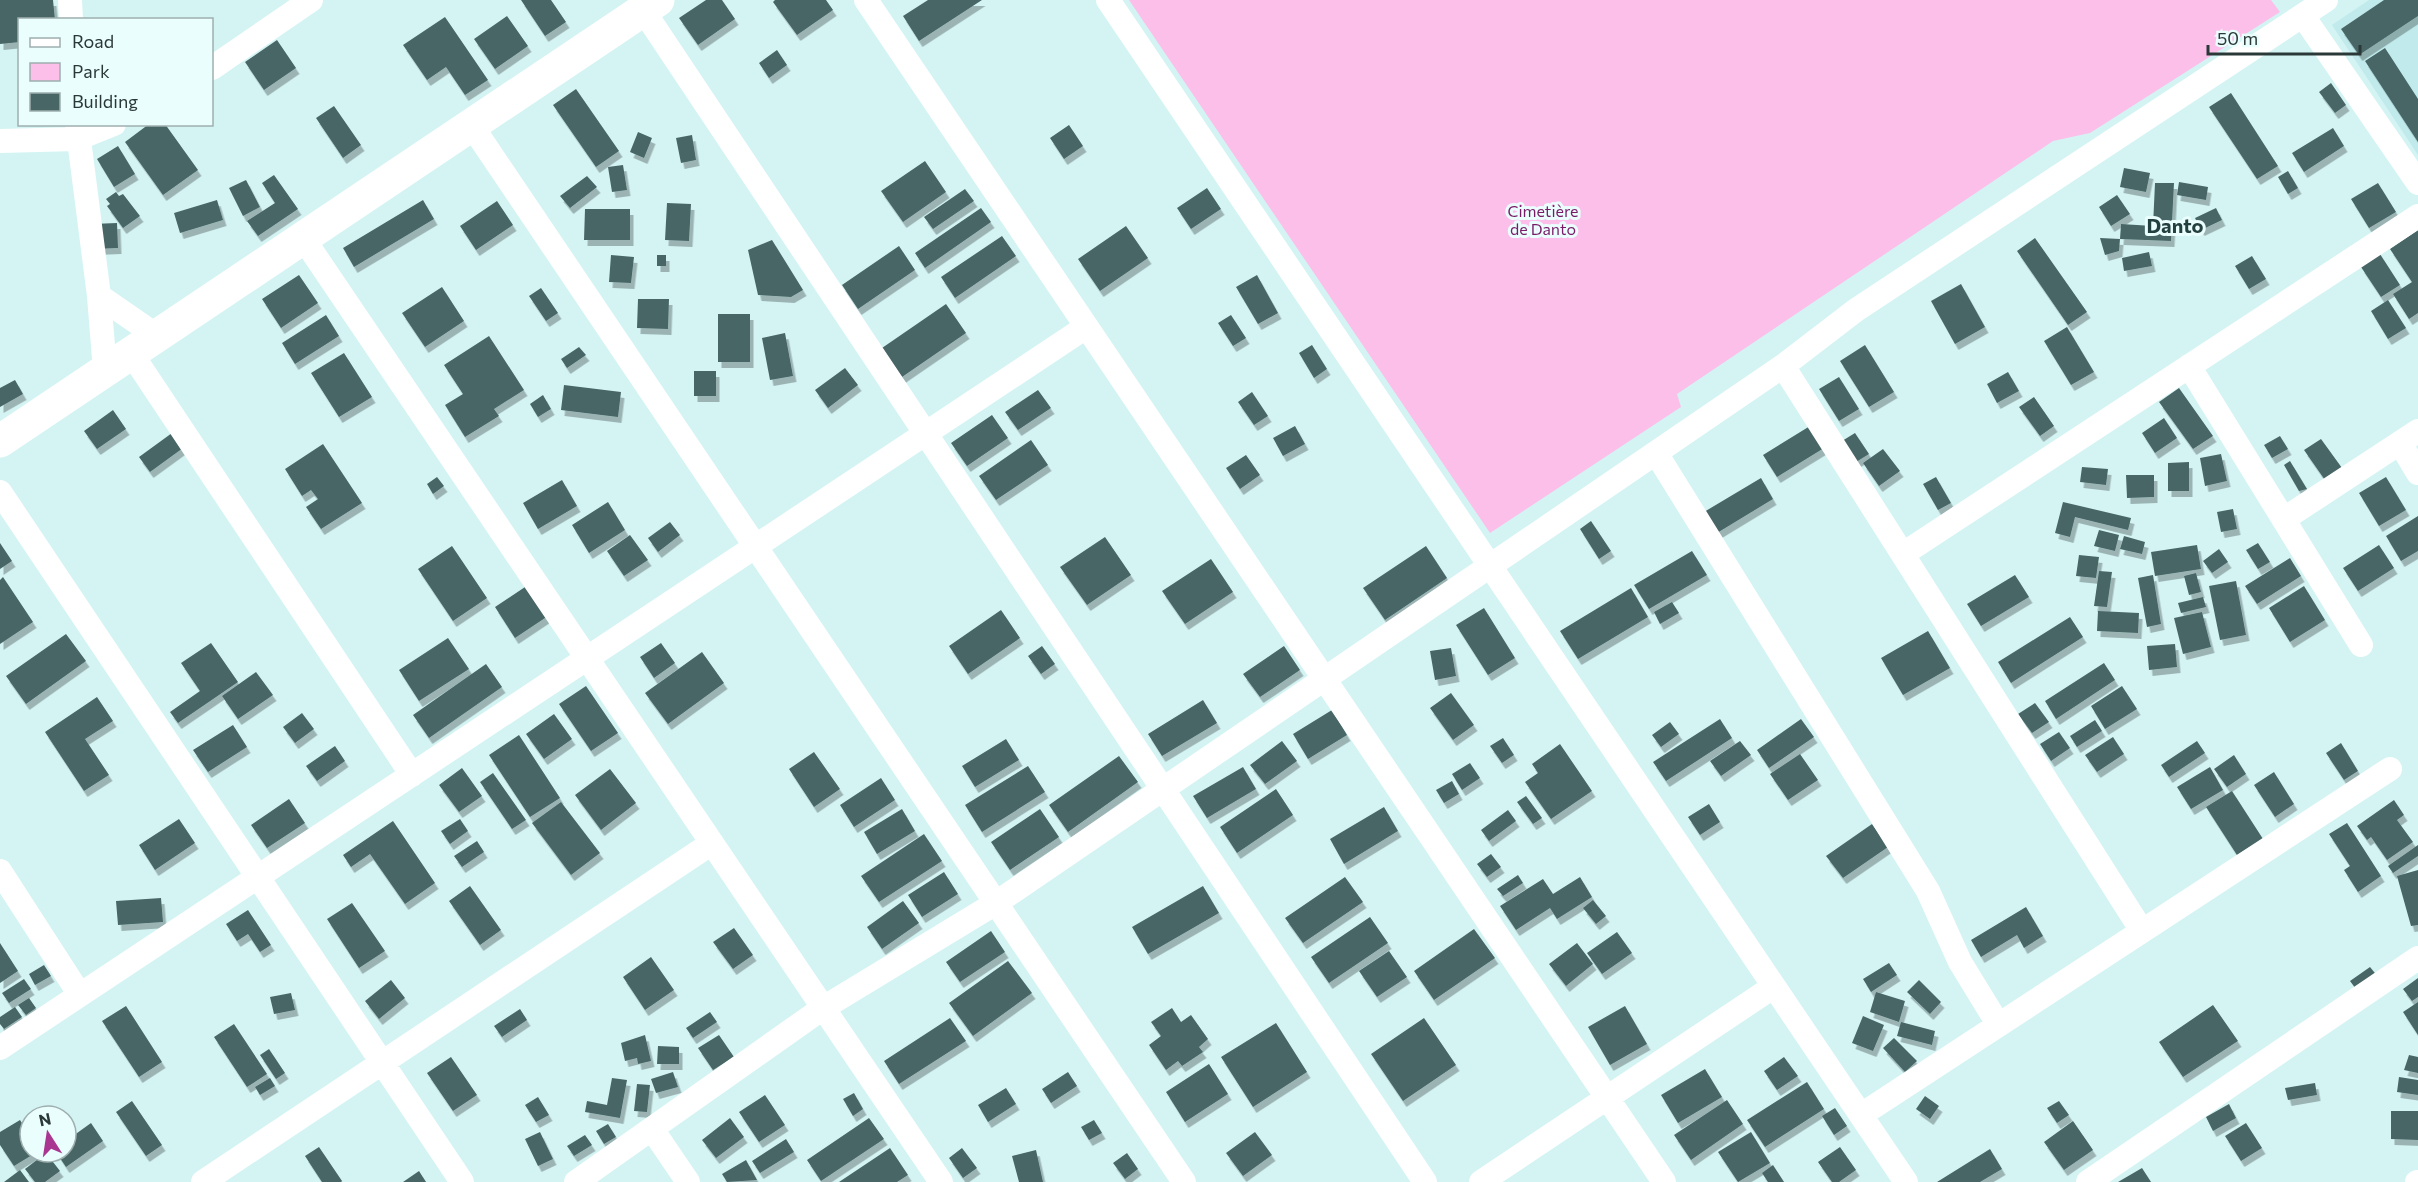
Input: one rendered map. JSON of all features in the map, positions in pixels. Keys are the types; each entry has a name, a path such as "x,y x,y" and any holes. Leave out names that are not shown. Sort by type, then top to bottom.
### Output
{"street":[{"path":"70,0 71,18"},
{"path":"213,67 311,0"},
{"path":"866,0 1664,1182"},
{"path":"1108,0 1906,1182"},
{"path":"576,1182 823,1008 996,903 1784,366 1856,310 2326,0"},
{"path":"0,441 650,5 925,434 1425,1182"},
{"path":"2302,16 2418,183"},
{"path":"0,141 77,132 105,126"},
{"path":"472,126 1184,1182"},
{"path":"77,132 99,296 105,371"},
{"path":"1903,554 2418,216"},
{"path":"303,238 941,1182"},
{"path":"99,296 144,344 412,775"},
{"path":"0,1048 1086,327"},
{"path":"1784,366 2142,931"},
{"path":"2189,366 2361,645"},
{"path":"2284,519 2409,437 2418,473"},
{"path":"1656,453 1928,891 1960,962 1998,1024"},
{"path":"0,492 462,1182"},
{"path":"1861,1114 2390,769"},
{"path":"203,1182 712,843"},
{"path":"0,871 80,995"},
{"path":"2088,1182 2418,958"},
{"path":"1481,1182 1773,987"},
{"path":"652,1129 688,1182"}],"shaded area":[{"path":"2369,0 2418,0 2418,155 2332,25"}],"green space":[{"name":"Cimetière de Danto","path":"1129,0 2271,0 2280,12 2090,133 2053,141 1677,394 1681,407 1490,533"}],"building":[{"path":"0,0 53,0 55,18 18,18 18,42 0,44"},
{"path":"521,0 551,0 566,22 545,36"},
{"path":"706,0 722,0 735,19 698,45 679,18"},
{"path":"775,0 826,0 833,10 797,35 773,2"},
{"path":"928,0 982,0 919,41 903,16"},
{"path":"2384,0 2418,0 2418,16 2359,55 2341,29"},
{"path":"507,16 528,46 495,69 474,39"},
{"path":"445,17 488,80 465,95 446,67 427,80 403,45"},
{"path":"277,40 296,68 264,90 245,62"},
{"path":"2385,48 2418,99 2418,142 2365,61"},
{"path":"777,50 787,65 769,78 759,63"},
{"path":"2331,83 2346,105 2335,113 2319,92"},
{"path":"576,89 619,151 596,167 553,105"},
{"path":"2231,93 2278,166 2257,179 2209,107"},
{"path":"334,106 361,145 343,158 316,118"},
{"path":"1069,125 1083,146 1064,159 1050,138"},
{"path":"146,126 166,126 198,170 163,195 125,142"},
{"path":"2333,128 2344,146 2304,172 2292,153"},
{"path":"638,132 652,138 644,158 630,152"},
{"path":"692,135 696,160 681,163 676,138"},
{"path":"118,146 135,174 114,187 97,159"},
{"path":"925,161 946,192 903,222 881,191"},
{"path":"623,165 627,190 612,192 608,167"},
{"path":"2124,168 2150,173 2146,192 2120,187"},
{"path":"2288,171 2298,188 2288,194 2278,177"},
{"path":"274,175 298,209 258,236 247,221 275,203 262,183"},
{"path":"587,176 597,187 570,208 560,196"},
{"path":"246,180 260,207 243,216 229,188"},
{"path":"2179,182 2208,187 2206,200 2177,195"},
{"path":"2155,183 2174,183 2171,241 2120,239 2121,224 2153,226"},
{"path":"2378,183 2396,212 2369,228 2351,199"},
{"path":"1207,188 1221,209 1191,229 1177,208"},
{"path":"965,189 974,201 933,229 924,217"},
{"path":"116,192 119,196 123,194 140,216 123,228 107,206 110,204 106,199"},
{"path":"2117,195 2130,214 2111,226 2099,207"},
{"path":"217,200 223,220 180,233 174,213"},
{"path":"423,200 434,219 354,267 343,248"},
{"path":"497,201 513,225 476,250 460,226"},
{"path":"667,203 691,204 689,241 665,240"},
{"path":"981,208 991,222 925,268 915,253"},
{"path":"2216,208 2222,220 2201,230 2195,218"},
{"path":"585,209 630,209 630,240 584,240"},
{"path":"117,223 118,248 93,249 92,224"},
{"path":"1126,226 1148,258 1100,291 1078,259"},
{"path":"2418,230 2418,313 2409,319 2393,294 2412,282 2390,249"},
{"path":"1002,236 1016,256 955,298 941,277"},
{"path":"2035,238 2087,312 2068,325 2017,251"},
{"path":"2100,238 2120,239 2119,251 2105,255"},
{"path":"772,240 803,290 791,297 758,295 748,250"},
{"path":"899,246 915,270 858,309 842,285"},
{"path":"2149,252 2152,266 2124,271 2122,258"},
{"path":"2380,254 2400,285 2381,297 2361,267"},
{"path":"611,255 634,257 631,283 609,282"},
{"path":"657,255 666,255 666,266 657,266"},
{"path":"2252,256 2266,279 2249,289 2235,266"},
{"path":"299,275 318,303 281,328 262,299"},
{"path":"1257,275 1278,313 1258,324 1236,287"},
{"path":"1961,284 1985,327 1955,344 1931,301"},
{"path":"442,287 464,321 425,347 402,313"},
{"path":"541,288 558,313 546,321 529,296"},
{"path":"638,299 669,299 668,329 637,328"},
{"path":"2388,300 2406,328 2388,339 2371,311"},
{"path":"946,304 966,333 902,377 882,348"},
{"path":"718,314 750,314 750,362 718,362"},
{"path":"326,315 339,336 295,364 282,343"},
{"path":"1231,315 1246,338 1233,346 1218,323"},
{"path":"2067,327 2094,372 2071,385 2044,341"},
{"path":"785,333 793,376 770,380 762,338"},
{"path":"489,336 524,390 494,409 499,416 465,437 445,405 463,394 444,365"},
{"path":"1312,345 1327,369 1314,378 1299,353"},
{"path":"1865,345 1894,392 1869,407 1840,361"},
{"path":"579,347 586,355 567,368 561,359"},
{"path":"344,353 372,397 339,417 311,373"},
{"path":"845,368 858,385 828,408 815,390"},
{"path":"694,371 716,371 716,396 694,396"},
{"path":"2008,372 2019,391 1997,403 1987,384"},
{"path":"1839,377 1859,409 1839,421 1819,389"},
{"path":"15,380 23,394 0,407 0,388"},
{"path":"564,385 621,392 618,417 561,410"},
{"path":"2179,388 2213,436 2193,449 2159,402"},
{"path":"1038,390 1051,408 1018,430 1005,412"},
{"path":"1252,392 1268,416 1254,425 1238,402"},
{"path":"543,395 551,409 538,417 530,404"},
{"path":"2034,397 2054,426 2040,436 2019,407"},
{"path":"113,410 126,429 97,449 84,431"},
{"path":"992,415 1008,438 967,466 951,443"},
{"path":"2164,418 2177,438 2155,453 2142,433"},
{"path":"1295,426 1305,444 1283,456 1273,438"},
{"path":"1810,426 1824,448 1777,477 1763,455"},
{"path":"172,433 183,448 150,472 139,457"},
{"path":"1855,433 1869,454 1856,462 1842,441"},
{"path":"2280,436 2288,449 2272,458 2264,445"},
{"path":"2321,439 2342,468 2325,480 2304,450"},
{"path":"1031,440 1048,465 996,500 979,476"},
{"path":"323,444 362,503 321,529 306,507 318,499 311,490 302,496 285,469"},
{"path":"1883,449 1900,471 1879,486 1863,463"},
{"path":"2221,454 2227,481 2205,486 2200,458"},
{"path":"1246,455 1260,475 1240,489 1226,468"},
{"path":"2290,461 2307,489 2299,491 2284,465"},
{"path":"2189,462 2189,491 2168,491 2168,463"},
{"path":"2082,467 2108,469 2106,485 2080,482"},
{"path":"2126,475 2154,475 2154,497 2127,498"},
{"path":"437,477 444,486 433,494 427,484"},
{"path":"1936,477 1951,503 1938,510 1923,484"},
{"path":"2386,477 2406,510 2379,526 2359,493"},
{"path":"1761,478 1773,499 1717,533 1704,512"},
{"path":"562,480 577,506 538,529 523,503"},
{"path":"608,502 625,530 589,553 572,525"},
{"path":"2063,502 2131,518 2128,530 2075,517 2070,537 2055,533"},
{"path":"2233,509 2237,529 2221,532 2217,512"},
{"path":"2418,516 2418,551 2401,561 2386,536"},
{"path":"1591,521 1611,551 1599,559 1580,529"},
{"path":"670,522 680,535 658,552 648,538"},
{"path":"2099,530 2119,535 2115,551 2094,546"},
{"path":"630,535 648,560 624,576 607,551"},
{"path":"2124,536 2145,542 2142,554 2120,549"},
{"path":"1105,537 1131,575 1087,605 1060,567"},
{"path":"0,543 12,561 0,569"},
{"path":"2258,543 2270,562 2258,569 2246,550"},
{"path":"2197,545 2201,569 2155,576 2151,552"},
{"path":"2379,545 2394,568 2358,591 2343,568"},
{"path":"452,546 487,598 453,621 418,569"},
{"path":"1426,546 1447,578 1385,620 1363,588"},
{"path":"2219,549 2228,562 2212,573 2203,561"},
{"path":"1692,551 1707,575 1649,609 1634,585"},
{"path":"2079,555 2099,557 2096,578 2076,576"},
{"path":"2290,558 2301,576 2257,604 2245,586"},
{"path":"1211,559 1233,592 1185,624 1162,591"},
{"path":"2099,571 2112,572 2107,607 2094,606"},
{"path":"2196,573 2201,592 2189,595 2184,576"},
{"path":"2015,575 2029,597 1981,626 1967,604"},
{"path":"2153,575 2161,624 2147,627 2138,578"},
{"path":"3,577 33,622 0,644 0,580"},
{"path":"2236,581 2246,635 2220,640 2209,586"},
{"path":"528,585 548,616 515,638 495,607"},
{"path":"2304,586 2325,620 2290,642 2269,608"},
{"path":"1631,588 1648,617 1578,659 1560,631"},
{"path":"2203,597 2206,607 2181,613 2178,603"},
{"path":"1672,602 1679,613 1660,624 1654,612"},
{"path":"1484,608 1515,658 1488,675 1456,625"},
{"path":"1001,610 1020,638 968,674 949,646"},
{"path":"2098,611 2139,613 2138,633 2097,631"},
{"path":"2202,612 2211,647 2183,654 2174,618"},
{"path":"2070,617 2083,637 2011,683 1998,662"},
{"path":"1928,631 1950,668 1903,695 1881,658"},
{"path":"66,634 86,661 26,704 6,676"},
{"path":"448,638 469,669 419,701 399,670"},
{"path":"211,643 238,682 178,723 170,712 200,691 181,663"},
{"path":"661,643 675,663 654,678 640,657"},
{"path":"2175,644 2177,667 2149,670 2147,646"},
{"path":"1042,646 1055,664 1041,674 1028,656"},
{"path":"1284,646 1300,670 1260,697 1243,674"},
{"path":"1451,648 1456,676 1435,680 1430,651"},
{"path":"702,652 724,683 668,724 645,693"},
{"path":"2104,663 2115,680 2056,719 2045,701"},
{"path":"486,664 502,687 429,738 413,715"},
{"path":"256,672 273,695 238,719 222,696"},
{"path":"586,686 618,733 591,751 559,704"},
{"path":"2122,686 2137,709 2105,729 2091,706"},
{"path":"1451,693 1474,725 1453,740 1430,708"},
{"path":"97,697 113,721 85,739 109,775 84,791 45,732"},
{"path":"1203,700 1217,723 1162,756 1148,734"},
{"path":"2035,703 2049,722 2032,733 2018,714"},
{"path":"1332,710 1347,735 1308,759 1293,734"},
{"path":"302,713 314,729 295,743 283,727"},
{"path":"554,714 572,739 544,759 526,734"},
{"path":"1720,719 1732,738 1666,781 1653,762"},
{"path":"1801,719 1814,737 1769,768 1757,750"},
{"path":"2095,720 2102,731 2077,747 2070,736"},
{"path":"1670,722 1679,734 1661,747 1652,735"},
{"path":"233,725 247,747 208,772 193,750"},
{"path":"2059,732 2070,748 2051,761 2040,744"},
{"path":"519,735 560,798 530,817 489,755"},
{"path":"2113,737 2124,754 2097,772 2085,755"},
{"path":"1503,738 1514,755 1502,763 1490,746"},
{"path":"1006,739 1019,760 975,787 962,766"},
{"path":"1282,741 1297,761 1265,784 1250,765"},
{"path":"1740,741 1751,755 1721,776 1710,761"},
{"path":"2197,741 2205,753 2169,777 2161,765"},
{"path":"2341,743 2358,771 2344,780 2326,753"},
{"path":"1560,744 1592,791 1551,819 1525,782 1538,773 1532,764"},
{"path":"335,746 345,761 317,781 306,766"},
{"path":"814,752 840,789 814,807 789,769"},
{"path":"1800,754 1818,780 1788,800 1770,774"},
{"path":"2234,755 2246,774 2227,787 2214,769"},
{"path":"1119,756 1138,782 1068,832 1049,805"},
{"path":"1470,763 1480,778 1462,790 1452,774"},
{"path":"1028,766 1045,792 982,832 965,805"},
{"path":"1243,767 1256,789 1207,818 1193,796"},
{"path":"2210,767 2223,790 2191,809 2177,787"},
{"path":"462,768 482,796 459,812 439,785"},
{"path":"610,769 636,803 601,830 575,795"},
{"path":"2274,772 2294,804 2275,817 2254,785"},
{"path":"493,773 526,820 512,829 480,782"},
{"path":"881,778 895,800 854,827 840,805"},
{"path":"1452,781 1459,794 1444,803 1436,790"},
{"path":"1276,789 1293,815 1237,853 1220,827"},
{"path":"2232,791 2263,839 2237,855 2206,807"},
{"path":"1526,796 1542,818 1533,824 1517,802"},
{"path":"289,799 305,823 267,848 251,825"},
{"path":"2394,800 2404,815 2397,820 2413,842 2387,860 2371,837 2367,840 2357,826"},
{"path":"561,802 600,853 571,875 532,823"},
{"path":"1709,804 1720,822 1700,835 1688,817"},
{"path":"1384,807 1398,831 1344,864 1330,839"},
{"path":"902,809 915,831 877,854 864,832"},
{"path":"1040,809 1059,837 1010,870 991,842"},
{"path":"1508,810 1516,821 1489,841 1481,830"},
{"path":"179,819 195,843 155,870 139,845"},
{"path":"460,819 468,831 450,844 441,831"},
{"path":"393,821 435,883 405,904 370,854 351,867 343,855"},
{"path":"2347,823 2381,876 2358,892 2344,870 2350,866 2329,834"},
{"path":"1872,824 1888,847 1843,878 1826,856"},
{"path":"924,834 942,861 879,902 861,876"},
{"path":"477,841 484,852 462,867 454,856"},
{"path":"2418,845 2418,856 2393,873 2388,866"},
{"path":"1491,854 1501,867 1487,877 1477,864"},
{"path":"2418,870 2418,925 2411,926 2397,876"},
{"path":"944,872 958,894 922,917 908,895"},
{"path":"1518,875 1523,883 1503,896 1497,889"},
{"path":"1345,877 1363,902 1303,943 1285,918"},
{"path":"1580,877 1592,897 1557,919 1550,908 1516,930 1500,906 1543,879 1553,894"},
{"path":"470,886 501,930 480,945 449,901"},
{"path":"1203,886 1219,913 1148,954 1132,927"},
{"path":"161,898 163,922 118,925 116,901"},
{"path":"1593,900 1606,916 1596,924 1583,908"},
{"path":"903,901 919,923 882,949 867,927"},
{"path":"352,903 385,951 359,968 327,919"},
{"path":"2026,907 2043,936 2024,948 2017,935 1981,957 1971,940"},
{"path":"248,910 271,945 260,952 248,934 237,941 226,924"},
{"path":"1370,917 1388,943 1329,983 1311,957"},
{"path":"734,928 753,955 733,969 713,942"},
{"path":"1474,929 1495,958 1434,1000 1414,971"},
{"path":"991,931 1005,952 960,982 946,962"},
{"path":"1617,932 1632,953 1602,974 1587,953"},
{"path":"0,943 18,971 0,983"},
{"path":"1577,943 1593,964 1566,986 1549,964"},
{"path":"1389,951 1407,977 1377,997 1359,971"},
{"path":"651,957 674,990 645,1010 623,977"},
{"path":"1008,961 1032,993 973,1036 949,1003"},
{"path":"1889,963 1897,975 1871,992 1863,979"},
{"path":"44,965 51,976 35,985 29,974"},
{"path":"2370,967 2379,978 2359,993 2350,981"},
{"path":"2418,978 2418,997 2412,1001 2403,989"},
{"path":"24,979 31,989 9,1003 2,993"},
{"path":"391,980 405,998 379,1019 365,1001"},
{"path":"1919,980 1941,1002 1930,1014 1907,992"},
{"path":"1876,992 1905,1001 1899,1022 1870,1012"},
{"path":"291,993 295,1010 274,1014 270,997"},
{"path":"29,998 36,1008 26,1015 18,1005"},
{"path":"2418,1002 2418,1035 2403,1012"},
{"path":"2213,1005 2238,1041 2183,1077 2159,1042"},
{"path":"126,1006 162,1062 139,1077 102,1021"},
{"path":"1625,1006 1647,1044 1610,1065 1588,1027"},
{"path":"15,1007 22,1017 4,1029 0,1024 0,1017"},
{"path":"1172,1008 1181,1022 1191,1015 1208,1039 1199,1047 1203,1052 1182,1066 1178,1061 1166,1070 1149,1045 1161,1036 1151,1022"},
{"path":"520,1009 527,1020 502,1037 494,1026"},
{"path":"710,1012 717,1022 693,1038 686,1028"},
{"path":"1863,1016 1884,1025 1873,1051 1852,1043"},
{"path":"950,1018 966,1041 899,1084 884,1061"},
{"path":"1424,1018 1456,1065 1403,1101 1371,1054"},
{"path":"1901,1022 1935,1031 1932,1045 1897,1036"},
{"path":"1276,1023 1307,1072 1253,1107 1221,1057"},
{"path":"234,1024 267,1074 247,1087 214,1037"},
{"path":"645,1035 651,1061 638,1064 637,1058 625,1061 621,1043"},
{"path":"719,1035 734,1057 713,1070 698,1048"},
{"path":"1894,1038 1917,1061 1905,1072 1883,1048"},
{"path":"658,1046 679,1047 679,1064 657,1064"},
{"path":"269,1049 285,1073 276,1079 260,1055"},
{"path":"2409,1055 2418,1057 2418,1073 2404,1070"},
{"path":"451,1057 477,1095 453,1111 427,1073"},
{"path":"1784,1057 1798,1076 1777,1090 1764,1071"},
{"path":"1209,1064 1228,1094 1185,1122 1166,1092"},
{"path":"1705,1069 1722,1097 1678,1123 1661,1095"},
{"path":"673,1072 678,1087 656,1093 651,1079"},
{"path":"1068,1072 1077,1086 1051,1103 1042,1089"},
{"path":"2399,1077 2418,1080 2418,1095 2397,1092"},
{"path":"270,1078 275,1086 260,1095 255,1087"},
{"path":"612,1078 627,1080 620,1118 585,1112 587,1101 607,1105"},
{"path":"1807,1082 1824,1109 1765,1147 1747,1120"},
{"path":"2315,1083 2317,1095 2288,1100 2285,1088"},
{"path":"637,1084 650,1085 647,1112 634,1111"},
{"path":"1006,1088 1016,1104 988,1122 978,1105"},
{"path":"854,1093 863,1109 853,1116 843,1099"},
{"path":"765,1095 785,1125 759,1142 739,1112"},
{"path":"1925,1096 1939,1106 1930,1119 1916,1109"},
{"path":"538,1097 549,1115 536,1122 525,1105"},
{"path":"1727,1100 1743,1124 1691,1160 1674,1135"},
{"path":"132,1101 162,1145 146,1156 116,1112"},
{"path":"2059,1101 2069,1115 2057,1123 2047,1108"},
{"path":"2229,1104 2236,1118 2213,1131 2206,1117"},
{"path":"1835,1108 1847,1126 1834,1135 1822,1116"},
{"path":"2391,1111 2418,1111 2418,1140 2391,1139"},
{"path":"730,1118 744,1137 716,1158 702,1140"},
{"path":"869,1118 884,1139 821,1181 807,1160"},
{"path":"1094,1120 1102,1133 1089,1140 1081,1127"},
{"path":"18,1121 18,1164 14,1166 0,1145 0,1132"},
{"path":"2073,1121 2093,1150 2064,1170 2044,1142"},
{"path":"91,1123 103,1141 78,1159 78,1132"},
{"path":"2246,1123 2262,1148 2241,1161 2225,1136"},
{"path":"608,1124 616,1137 604,1144 596,1131"},
{"path":"540,1132 553,1159 538,1166 525,1139"},
{"path":"1255,1132 1272,1155 1243,1176 1226,1153"},
{"path":"1751,1132 1770,1163 1738,1182 1718,1152"},
{"path":"585,1135 592,1145 574,1156 567,1146"},
{"path":"786,1139 794,1152 760,1173 752,1161"},
{"path":"319,1147 341,1182 322,1182 305,1156"},
{"path":"1840,1147 1856,1170 1839,1182 1832,1182 1818,1162"},
{"path":"890,1148 908,1175 897,1182 839,1182"},
{"path":"962,1148 977,1168 963,1178 949,1158"},
{"path":"1990,1149 2002,1169 1980,1182 1937,1182"},
{"path":"1036,1150 1043,1182 1019,1182 1012,1156"},
{"path":"1127,1153 1138,1169 1125,1179 1113,1163"},
{"path":"746,1160 757,1180 727,1182 722,1174"},
{"path":"32,1164 55,1164 60,1171 45,1182 35,1182 25,1169"},
{"path":"1773,1165 1784,1182 1768,1182 1762,1173"},
{"path":"2142,1168 2151,1182 2118,1182"},
{"path":"20,1170 29,1182 4,1182"},
{"path":"419,1171 426,1182 403,1182"}],"district":[{"name":"Danto","path":"2175,226"}]}
